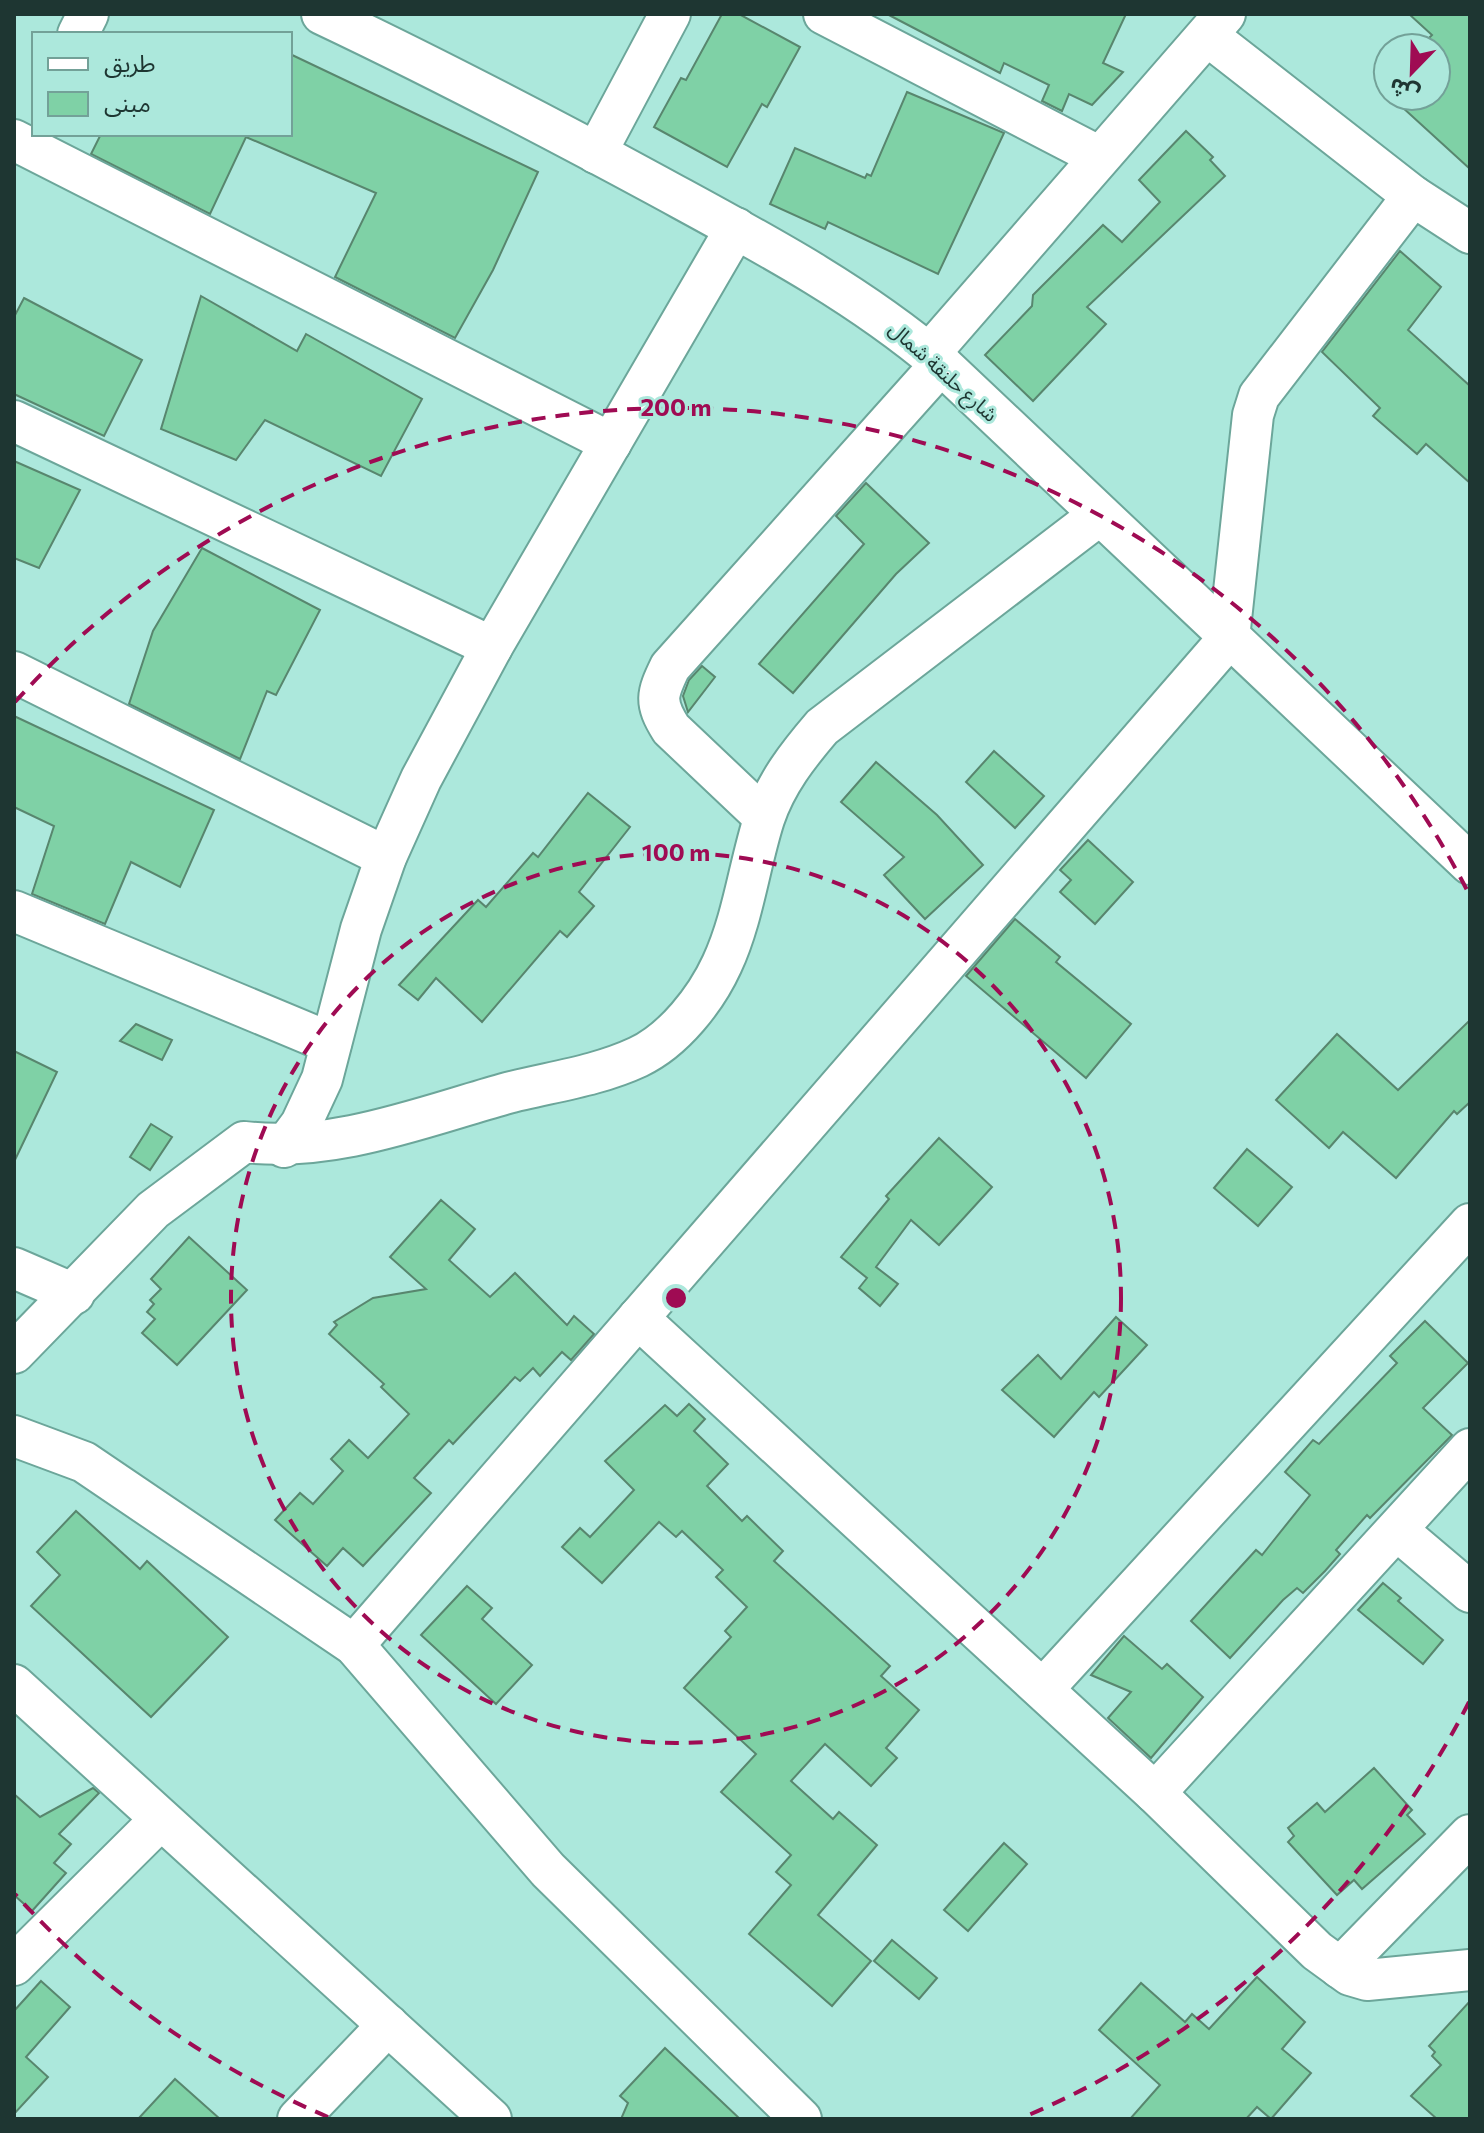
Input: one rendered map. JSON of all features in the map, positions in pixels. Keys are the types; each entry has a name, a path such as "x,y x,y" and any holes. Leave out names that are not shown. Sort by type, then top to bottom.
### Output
{"street":[{"path":"79,32 88,14"},
{"name":"شارع حلنقة شمال","path":"322,14 461,80 736,228 883,316 935,359 1470,864"},
{"path":"596,153 670,14"},
{"path":"824,14 1098,156"},
{"path":"764,817 671,729 660,712 658,692 670,667 935,359 1098,156 1216,25 1413,196 1470,233"},
{"path":"21,142 611,443"},
{"path":"354,1645 1229,638 1232,584 1253,415 1259,396 1413,196"},
{"path":"284,1147 301,1124 322,1079 361,929 386,857 421,779 492,647 736,228"},
{"path":"14,421 492,647"},
{"path":"14,1353 153,1210 244,1142 284,1147 384,1130 508,1093 577,1079 641,1056 690,1016 723,963 764,817 788,767 822,727 1098,516"},
{"path":"14,672 386,857"},
{"path":"14,911 331,1043"},
{"path":"1043,1689 1470,1224"},
{"path":"14,1268 74,1294"},
{"path":"638,1318 1155,1793 1317,1951 1340,1968 1367,1980 1470,1970"},
{"path":"14,1436 84,1462 354,1645 548,1870 801,2119"},
{"path":"1155,1793 1470,1449"},
{"path":"1398,1531 1470,1592"},
{"path":"14,1685 491,2119"},
{"path":"14,1965 160,1820"},
{"path":"1340,1968 1470,1835"},
{"path":"298,2119 388,2025"}],"building":[{"path":"722,14 739,14 800,47 767,107 762,104 727,167 654,127 681,78 686,80"},
{"path":"887,14 1126,14 1103,63 1123,72 1092,105 1069,94 1062,111 1042,101 1049,85 1004,63 1000,73"},
{"path":"1409,14 1470,14 1470,169 1408,112 1452,112 1452,32 1429,32"},
{"path":"292,55 538,172 493,270 455,338 335,277 376,193 246,137 210,214 91,154 100,136 292,136"},
{"path":"907,92 1004,133 938,274 828,222 825,229 770,204 795,148 865,178 867,174 871,176"},
{"path":"1186,131 1213,157 1210,160 1225,176 1087,307 1106,324 1033,401 985,355 1032,306 1033,295 1103,225 1122,242 1160,202 1139,180"},
{"path":"1400,251 1441,287 1408,330 1470,386 1470,483 1426,444 1417,454 1373,416 1380,408 1322,352"},
{"path":"201,296 297,351 306,334 422,399 381,476 265,420 236,460 161,429"},
{"path":"24,298 142,360 104,436 14,394 14,317"},
{"path":"14,461 80,490 39,568 14,558"},
{"path":"866,483 929,543 896,574 793,693 759,664 864,544 836,516"},
{"path":"202,548 320,610 276,695 267,691 240,759 129,704 153,631"},
{"path":"702,666 715,677 688,712 683,696 689,680"},
{"path":"14,716 214,810 180,887 131,862 105,924 32,894 54,826 14,807"},
{"path":"994,751 1044,796 1015,828 966,782"},
{"path":"876,762 937,815 983,865 925,919 884,875 904,857 841,802"},
{"path":"588,793 630,827 579,892 594,906 567,937 560,931 482,1022 436,978 418,1000 399,985 478,900 486,907 533,853 538,857"},
{"path":"1088,840 1133,882 1095,924 1060,892 1071,880 1060,870"},
{"path":"1015,919 1060,957 1056,962 1131,1024 1086,1078 966,976"},
{"path":"1470,1020 1470,1102 1457,1114 1454,1111 1396,1178 1343,1132 1329,1148 1276,1100 1337,1034 1398,1090"},
{"path":"136,1024 172,1040 162,1060 120,1041"},
{"path":"14,1051 57,1072 14,1162"},
{"path":"151,1124 172,1137 150,1170 130,1157"},
{"path":"939,1138 992,1187 939,1245 911,1220 876,1267 898,1284 880,1306 859,1288 867,1278 841,1257 889,1199 886,1196"},
{"path":"1247,1149 1292,1187 1258,1226 1214,1188"},
{"path":"441,1200 475,1229 449,1260 490,1297 515,1273 567,1325 574,1316 594,1334 571,1360 562,1352 540,1376 533,1368 520,1381 515,1377 453,1444 449,1440 414,1478 431,1493 363,1566 343,1548 327,1566 275,1520 300,1493 313,1504 343,1471 331,1459 349,1440 368,1458 409,1414 381,1387 384,1384 329,1334 337,1325 334,1322 373,1298 426,1289 390,1257"},
{"path":"189,1237 247,1290 177,1365 142,1333 155,1319 147,1312 154,1304 150,1300 161,1289 151,1279"},
{"path":"1116,1317 1147,1345 1099,1397 1094,1392 1054,1437 1002,1390 1038,1355 1061,1379"},
{"path":"1425,1321 1468,1363 1423,1408 1452,1435 1370,1518 1367,1515 1336,1550 1340,1554 1325,1571 1303,1593 1297,1588 1283,1600 1230,1658 1191,1621 1256,1550 1262,1555 1310,1495 1285,1472 1313,1440 1319,1444 1397,1363 1390,1356"},
{"path":"689,1404 705,1419 694,1431 728,1464 707,1486 742,1521 747,1516 783,1551 774,1561 890,1666 881,1676 919,1710 886,1748 897,1758 871,1786 825,1744 791,1781 833,1819 839,1812 877,1845 818,1915 871,1961 832,2006 749,1934 791,1885 776,1872 791,1855 721,1792 756,1754 684,1688 731,1637 725,1631 747,1607 716,1577 723,1570 682,1531 676,1537 659,1522 602,1583 562,1547 580,1528 590,1537 634,1490 605,1461 665,1405 677,1416"},
{"path":"76,1511 140,1569 147,1561 228,1637 151,1717 31,1606 60,1575 37,1552"},
{"path":"1383,1583 1401,1598 1398,1601 1443,1640 1423,1664 1358,1610"},
{"path":"467,1586 492,1608 482,1619 532,1665 496,1704 421,1635"},
{"path":"1124,1636 1162,1669 1167,1664 1203,1697 1151,1758 1108,1718 1131,1692 1091,1675"},
{"path":"1374,1768 1412,1810 1407,1815 1425,1834 1362,1889 1354,1880 1337,1895 1288,1842 1294,1836 1288,1828 1317,1803 1325,1812"},
{"path":"93,1788 99,1793 59,1834 71,1844 54,1863 66,1873 32,1911 14,1895 14,1794 40,1817"},
{"path":"1004,1843 1027,1864 968,1931 944,1910"},
{"path":"892,1940 937,1978 919,1999 874,1961"},
{"path":"1257,1977 1305,2022 1282,2049 1311,2073 1271,2119 1257,2107 1246,2119 1130,2119 1160,2085 1099,2030 1141,1983 1185,2022 1192,2014 1209,2029"},
{"path":"41,1981 70,2007 26,2057 48,2077 14,2114 14,2011"},
{"path":"1470,2001 1470,2119 1437,2119 1411,2096 1441,2065 1432,2056 1435,2052 1429,2046"},
{"path":"665,2048 740,2119 621,2119 628,2103 620,2096"},
{"path":"175,2079 220,2119 138,2119"}]}
